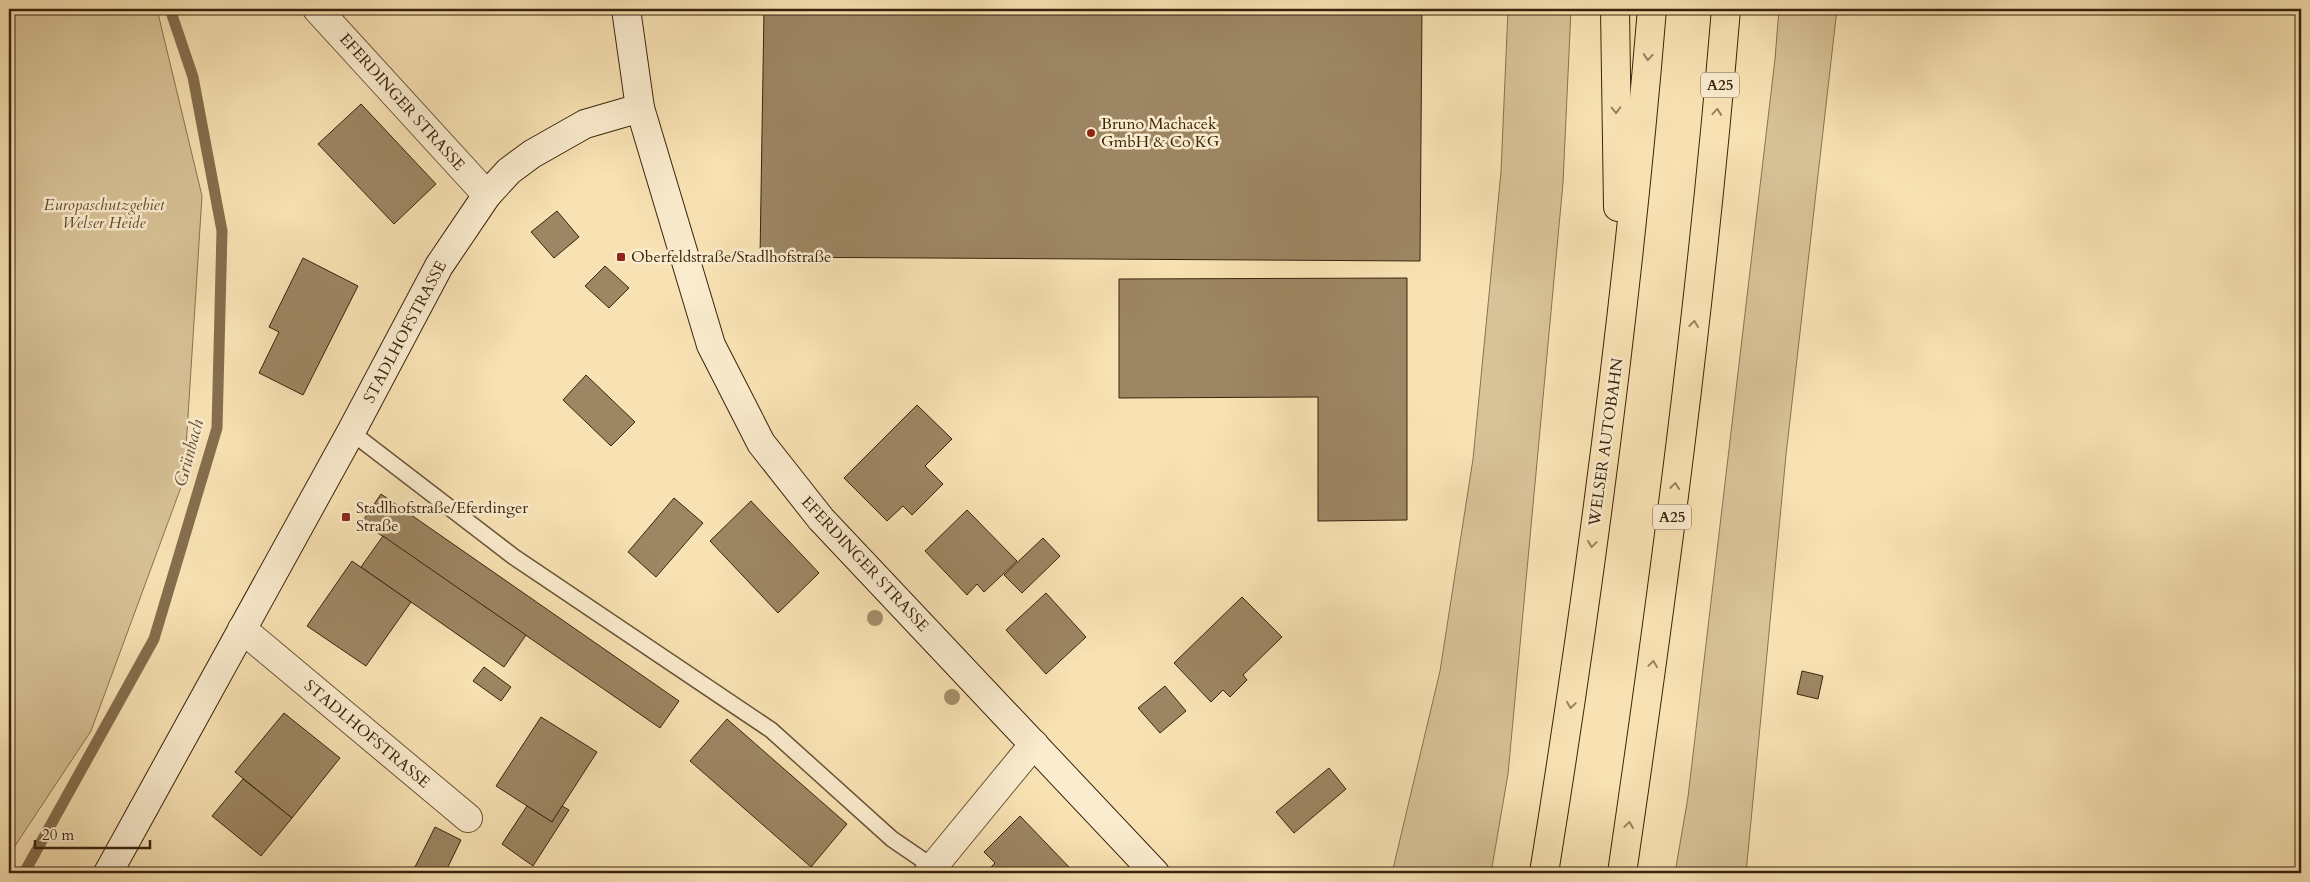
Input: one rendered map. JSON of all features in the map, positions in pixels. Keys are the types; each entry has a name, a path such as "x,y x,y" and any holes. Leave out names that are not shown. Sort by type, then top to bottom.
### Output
{"highway":[{"path":"1615,9 1619,339"},
{"name":"WELSER AUTOBAHN","path":"1544,873 1570,713 1619,339 1652,9"},
{"name":"A25","path":"1622,873 1661,606 1713,160 1726,9"}],"street":[{"name":"EFERDINGER STRASSE","path":"317,9 487,195"},
{"name":"EFERDINGER STRASSE","path":"626,9 640,108 711,346 761,443 821,519 1155,873"},
{"name":"STADLHOFSTRASSE","path":"108,873 352,432 439,266 487,195 509,171 532,154 585,124 640,108"},
{"name":"STADLHOFSTRASSE","path":"242,629 468,818"},
{"path":"930,870 1034,744"}],"lane":[{"path":"352,432 514,557 771,730 892,840 930,870"}],"green space":[{"name":"Europaschutzgebiet Welser Heide","path":"9,9 157,9 202,196 184,479 91,731 9,855"},
{"path":"1508,9 1571,9 1563,183 1508,774 1491,873 1392,873 1440,671 1473,459 1501,172"},
{"path":"1779,9 1837,9 1786,455 1746,873 1675,873 1688,797 1775,59"}],"building":[{"name":"Bruno Machacek GmbH & Co KG","path":"764,9 1422,9 1420,261 760,257"},
{"path":"361,104 436,184 394,224 318,144"},
{"path":"557,211 579,237 554,258 531,232"},
{"path":"303,258 358,286 303,395 259,373 279,332 269,327"},
{"path":"605,266 629,288 609,308 585,286"},
{"path":"1407,278 1407,520 1318,521 1318,397 1119,398 1119,279"},
{"path":"586,375 635,422 611,446 563,400"},
{"path":"917,405 952,439 925,466 943,484 912,515 903,506 887,521 844,478"},
{"path":"381,494 679,701 660,728 362,522"},
{"path":"674,498 703,523 656,577 628,552"},
{"path":"751,501 819,573 778,613 710,541"},
{"path":"967,510 1017,561 984,592 977,584 967,595 925,551"},
{"path":"383,536 526,635 504,667 361,567"},
{"path":"1043,538 1060,556 1022,593 1004,575"},
{"path":"352,561 411,602 366,666 307,626"},
{"path":"1046,593 1086,637 1046,674 1006,630"},
{"path":"1242,597 1282,637 1243,675 1247,680 1230,697 1223,690 1211,702 1174,663"},
{"path":"484,667 511,687 501,701 473,681"},
{"path":"1802,671 1823,676 1818,699 1797,694"},
{"path":"1165,686 1186,711 1160,733 1138,708"},
{"path":"284,713 340,758 292,818 235,772"},
{"path":"541,717 597,752 552,822 496,786"},
{"path":"727,719 847,824 811,867 690,761"},
{"path":"1329,768 1346,789 1294,833 1276,812"},
{"path":"243,779 292,818 261,856 212,816"},
{"path":"527,806 552,822 562,806 569,810 533,866 502,844"},
{"path":"1020,816 1070,868 1064,873 987,871 995,863 984,852"},
{"path":"435,827 461,840 445,873 412,873"}],"waterway":[{"name":"Grünbach","path":"24,873 154,639 217,428 222,231 193,77 170,9"}],"place":[{"name":"Bruno Machacek GmbH & Co KG","path":"1091,133"},
{"name":"Oberfeldstraße/Stadlhofstraße","path":"621,257"},
{"name":"Stadlhofstraße/Eferdinger Straße","path":"346,517"}]}
